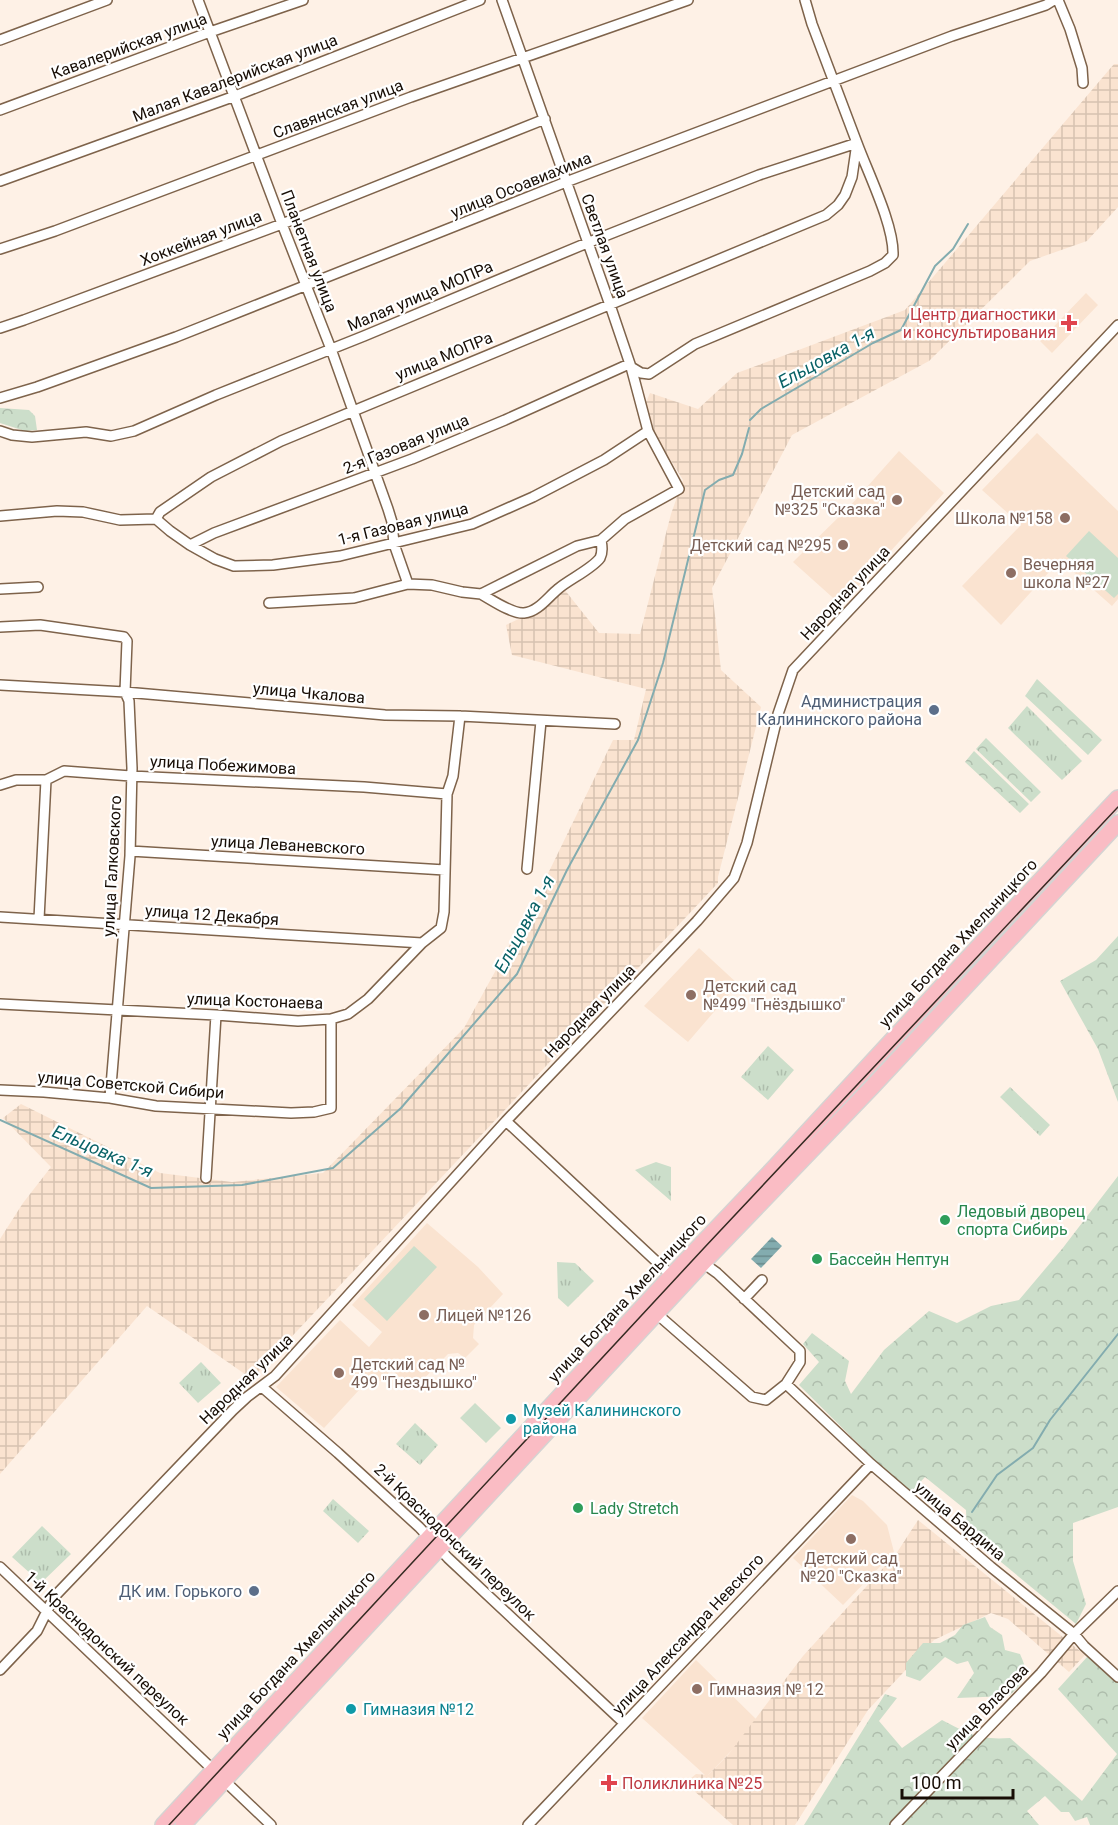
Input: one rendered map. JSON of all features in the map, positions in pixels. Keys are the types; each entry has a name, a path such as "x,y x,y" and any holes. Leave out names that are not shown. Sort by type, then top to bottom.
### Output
{"highway":[{"name":"улица Богдана Хмельницкого","path":"183,1825 220,1775 429,1537 677,1281 774,1168 1118,798"},
{"name":"улица Богдана Хмельницкого","path":"163,1825 220,1775 439,1549 657,1314 677,1281 703,1263 872,1087 1118,823"}],"street":[{"path":"0,40 106,0"},
{"name":"Планетная улица","path":"198,0 353,410 392,522 394,544 408,584"},
{"name":"Кавалерийская улица","path":"0,110 303,0"},
{"name":"Малая Кавалерийская улица","path":"0,181 235,96 480,0"},
{"name":"Светлая улица","path":"502,0 630,365"},
{"name":"Славянская улица","path":"0,249 55,231 411,97 688,0"},
{"path":"805,0 857,143"},
{"path":"1056,0 1071,30 1082,68 1083,83"},
{"name":"улица Осоавиахима","path":"0,398 176,337 567,182 951,36 1056,0"},
{"name":"Хоккейная улица","path":"0,328 282,224 545,119"},
{"name":"Малая улица МОПРа","path":"0,431 32,437 86,432 111,436 134,431 216,395 587,243 759,175 857,143"},
{"name":"улица МОПРа","path":"156,519 160,512 211,477 281,441 826,215 838,205 845,195 852,177 857,143"},
{"name":"2-я Газовая улица","path":"190,544 376,474 630,365 641,373 650,374 695,344 885,263 893,255 893,245 888,225 857,143"},
{"name":"Народная улица","path":"0,1670 37,1631 54,1597 247,1396 275,1376 506,1121 697,921 735,878 747,843 778,714 794,670 1118,325"},
{"path":"481,594 577,546 601,540 625,519 679,489 648,431 630,365"},
{"name":"1-я Газовая улица","path":"156,519 190,544 215,559 234,566 255,567 340,556 472,524 533,497 604,460 648,431"},
{"path":"0,516 57,511 83,512 120,520 156,519"},
{"path":"269,603 354,598 408,584 432,585 481,594 516,612 525,613 542,604 559,588 600,558 603,550 601,540"},
{"path":"0,589 38,587"},
{"name":"улица Галковского","path":"0,627 40,625 124,637 128,641 126,692 129,701 131,776 130,851 110,1098"},
{"name":"улица Чкалова","path":"0,686 126,692 385,715 460,716 615,724"},
{"name":"улица Костонаева","path":"0,1004 298,1021 331,1019 348,1014 368,999 422,943 441,928 444,912 447,794 453,776 460,716"},
{"path":"527,869 541,721"},
{"name":"улица Побежимова","path":"0,785 16,780 46,780 64,771 364,787 447,794"},
{"path":"39,920 46,780"},
{"name":"улица Леваневского","path":"130,851 445,870"},
{"name":"улица 12 Декабря","path":"0,917 422,943"},
{"path":"206,1178 216,1015"},
{"name":"улица Советской Сибири","path":"0,1090 110,1098 156,1106 291,1113 314,1112 331,1108 331,1019"},
{"path":"506,1121 677,1281"},
{"path":"657,1314 752,1397 766,1400 786,1384 800,1362 800,1351 717,1273 703,1263"},
{"path":"744,1299 762,1280"},
{"name":"улица Бардина","path":"786,1384 871,1464 991,1567 1074,1634 1118,1677"},
{"name":"2-й Краснодонский переулок","path":"262,1387 419,1527 439,1549 624,1723"},
{"name":"улица Александра Невского","path":"528,1825 871,1464"},
{"name":"1-й Краснодонский переулок","path":"0,1567 271,1825"},
{"name":"улица Власова","path":"895,1825 1041,1673 1074,1634 1118,1591"}],"shaded area":[{"path":"1114,64 1118,64 1118,207 1087,241 1030,261 929,361 792,435 712,588 721,670 761,707 718,883 252,1379 147,1306 0,1474 0,1239 23,1203 51,1167 3,1118 21,1104 160,1173 232,1182 323,1173 464,1028 540,890 613,740 634,740 646,689 512,655 506,625 527,615 564,589 599,633 640,634 671,514 683,480 650,427 643,409 650,393 698,409 737,373 905,310"},
{"name":"Центр диагностики и консультирования","path":"1086,293 1098,305 1052,353 1040,341"},
{"name":"Школа №158","path":"1037,433 1118,511 1118,599 1112,606 1060,560 1001,625 962,586 1021,525 982,490"},
{"path":"899,451 944,493 841,605 793,562 850,506"},
{"name":"Детский сад №499 \"Гнёздышко\"","path":"699,948 738,984 688,1042 644,1006"},
{"name":"Лицей №126","path":"427,1223 478,1267 503,1294 474,1325 473,1338 479,1344 465,1358 458,1353 448,1354 413,1390 392,1370 380,1381 372,1376 324,1428 276,1387 340,1320 369,1347 382,1332 352,1305"},
{"name":"Детский сад №20 \"Сказка\"","path":"852,1495 863,1501 887,1525 894,1552 843,1605 793,1558"},
{"path":"918,1520 1085,1655 1069,1672 1008,1619 991,1613 934,1640 868,1710 795,1825 733,1825 685,1783 696,1774 708,1775 728,1755 803,1656 896,1554"},
{"name":"Гимназия № 12","path":"696,1660 759,1722 708,1775 705,1775 642,1718"}],"green space":[{"path":"0,408 29,410 35,416 37,430 25,431 0,423"},
{"path":"1089,531 1118,558 1118,594 1114,598 1066,556"},
{"path":"1037,679 1102,740 1088,755 1025,696"},
{"path":"1027,706 1082,761 1062,780 1008,728"},
{"path":"986,738 1041,792 1031,802 976,749"},
{"path":"974,751 1029,804 1020,813 965,762"},
{"path":"1118,936 1118,1102 1098,1049 1060,981 1096,960"},
{"path":"768,1046 794,1070 768,1100 741,1077"},
{"path":"1010,1087 1050,1125 1040,1136 1000,1097"},
{"path":"656,1162 671,1167 671,1201 635,1170"},
{"path":"1118,1176 1118,1507 1073,1523 1073,1561 1086,1604 1076,1624 967,1534 966,1510 925,1477 909,1494 799,1385 819,1362 803,1344 812,1333 849,1361 845,1381 851,1394 884,1350 929,1311 957,1323 991,1306 1019,1300"},
{"path":"414,1246 437,1267 387,1321 364,1299"},
{"path":"557,1262 575,1263 594,1281 568,1307 558,1298"},
{"path":"201,1362 221,1383 198,1403 179,1383"},
{"path":"475,1403 501,1428 486,1443 460,1418"},
{"path":"415,1423 438,1445 420,1465 396,1444"},
{"path":"333,1499 369,1531 358,1543 323,1511"},
{"path":"42,1526 71,1554 41,1583 12,1557"},
{"path":"985,1617 990,1627 1002,1635 1005,1650 1020,1654 1023,1661 1025,1677 1009,1696 957,1698 974,1673 968,1661 957,1664 945,1657 920,1681 906,1676 906,1663 923,1643 940,1643 955,1635 963,1625"},
{"path":"1088,1656 1118,1683 1118,1825 1090,1825 1087,1817 1075,1821 1069,1812 1061,1812 1045,1796 1027,1811 1039,1825 804,1825 885,1694 897,1698 879,1721 902,1748 942,1720 974,1735 1010,1738 1082,1801 1117,1754 1058,1689"}],"water":[{"path":"772,1237 782,1246 761,1268 751,1259"}],"waterway":[{"name":"Ельцовка 1-я","path":"750,420 761,409 873,343 901,330 935,266 953,249 968,224"},
{"name":"Ельцовка 1-я","path":"0,1120 151,1188 242,1185 333,1168 401,1108 517,974 567,870 638,740 663,663 705,490 719,480 733,475 749,428"},
{"path":"972,1512 997,1475 1033,1448 1050,1420 1118,1334"}],"tram line":[{"path":"169,1825 704,1248 1118,807"}],"place":[{"name":"Центр диагностики и консультирования","path":"1069,323"},
{"name":"Детский сад №325 \"Сказка\"","path":"897,500"},
{"name":"Школа №158","path":"1065,518"},
{"name":"Детский сад №295","path":"843,545"},
{"name":"Вечерняя школа №27","path":"1011,573"},
{"name":"Администрация Калининского района","path":"934,710"},
{"name":"Детский сад №499 \"Гнёздышко\"","path":"691,995"},
{"name":"Ледовый дворец спорта Сибирь","path":"945,1220"},
{"name":"Бассейн Нептун","path":"817,1259"},
{"name":"Лицей №126","path":"424,1315"},
{"name":"Детский сад № 499 \"Гнездышко\"","path":"339,1373"},
{"name":"Музей Калининского района","path":"511,1419"},
{"name":"Lady Stretch","path":"578,1508"},
{"name":"Детский сад №20 \"Сказка\"","path":"851,1539"},
{"name":"ДК им. Горького","path":"254,1591"},
{"name":"Гимназия № 12","path":"697,1689"},
{"name":"Гимназия №12","path":"351,1709"},
{"name":"Поликлиника №25","path":"609,1783"}]}
